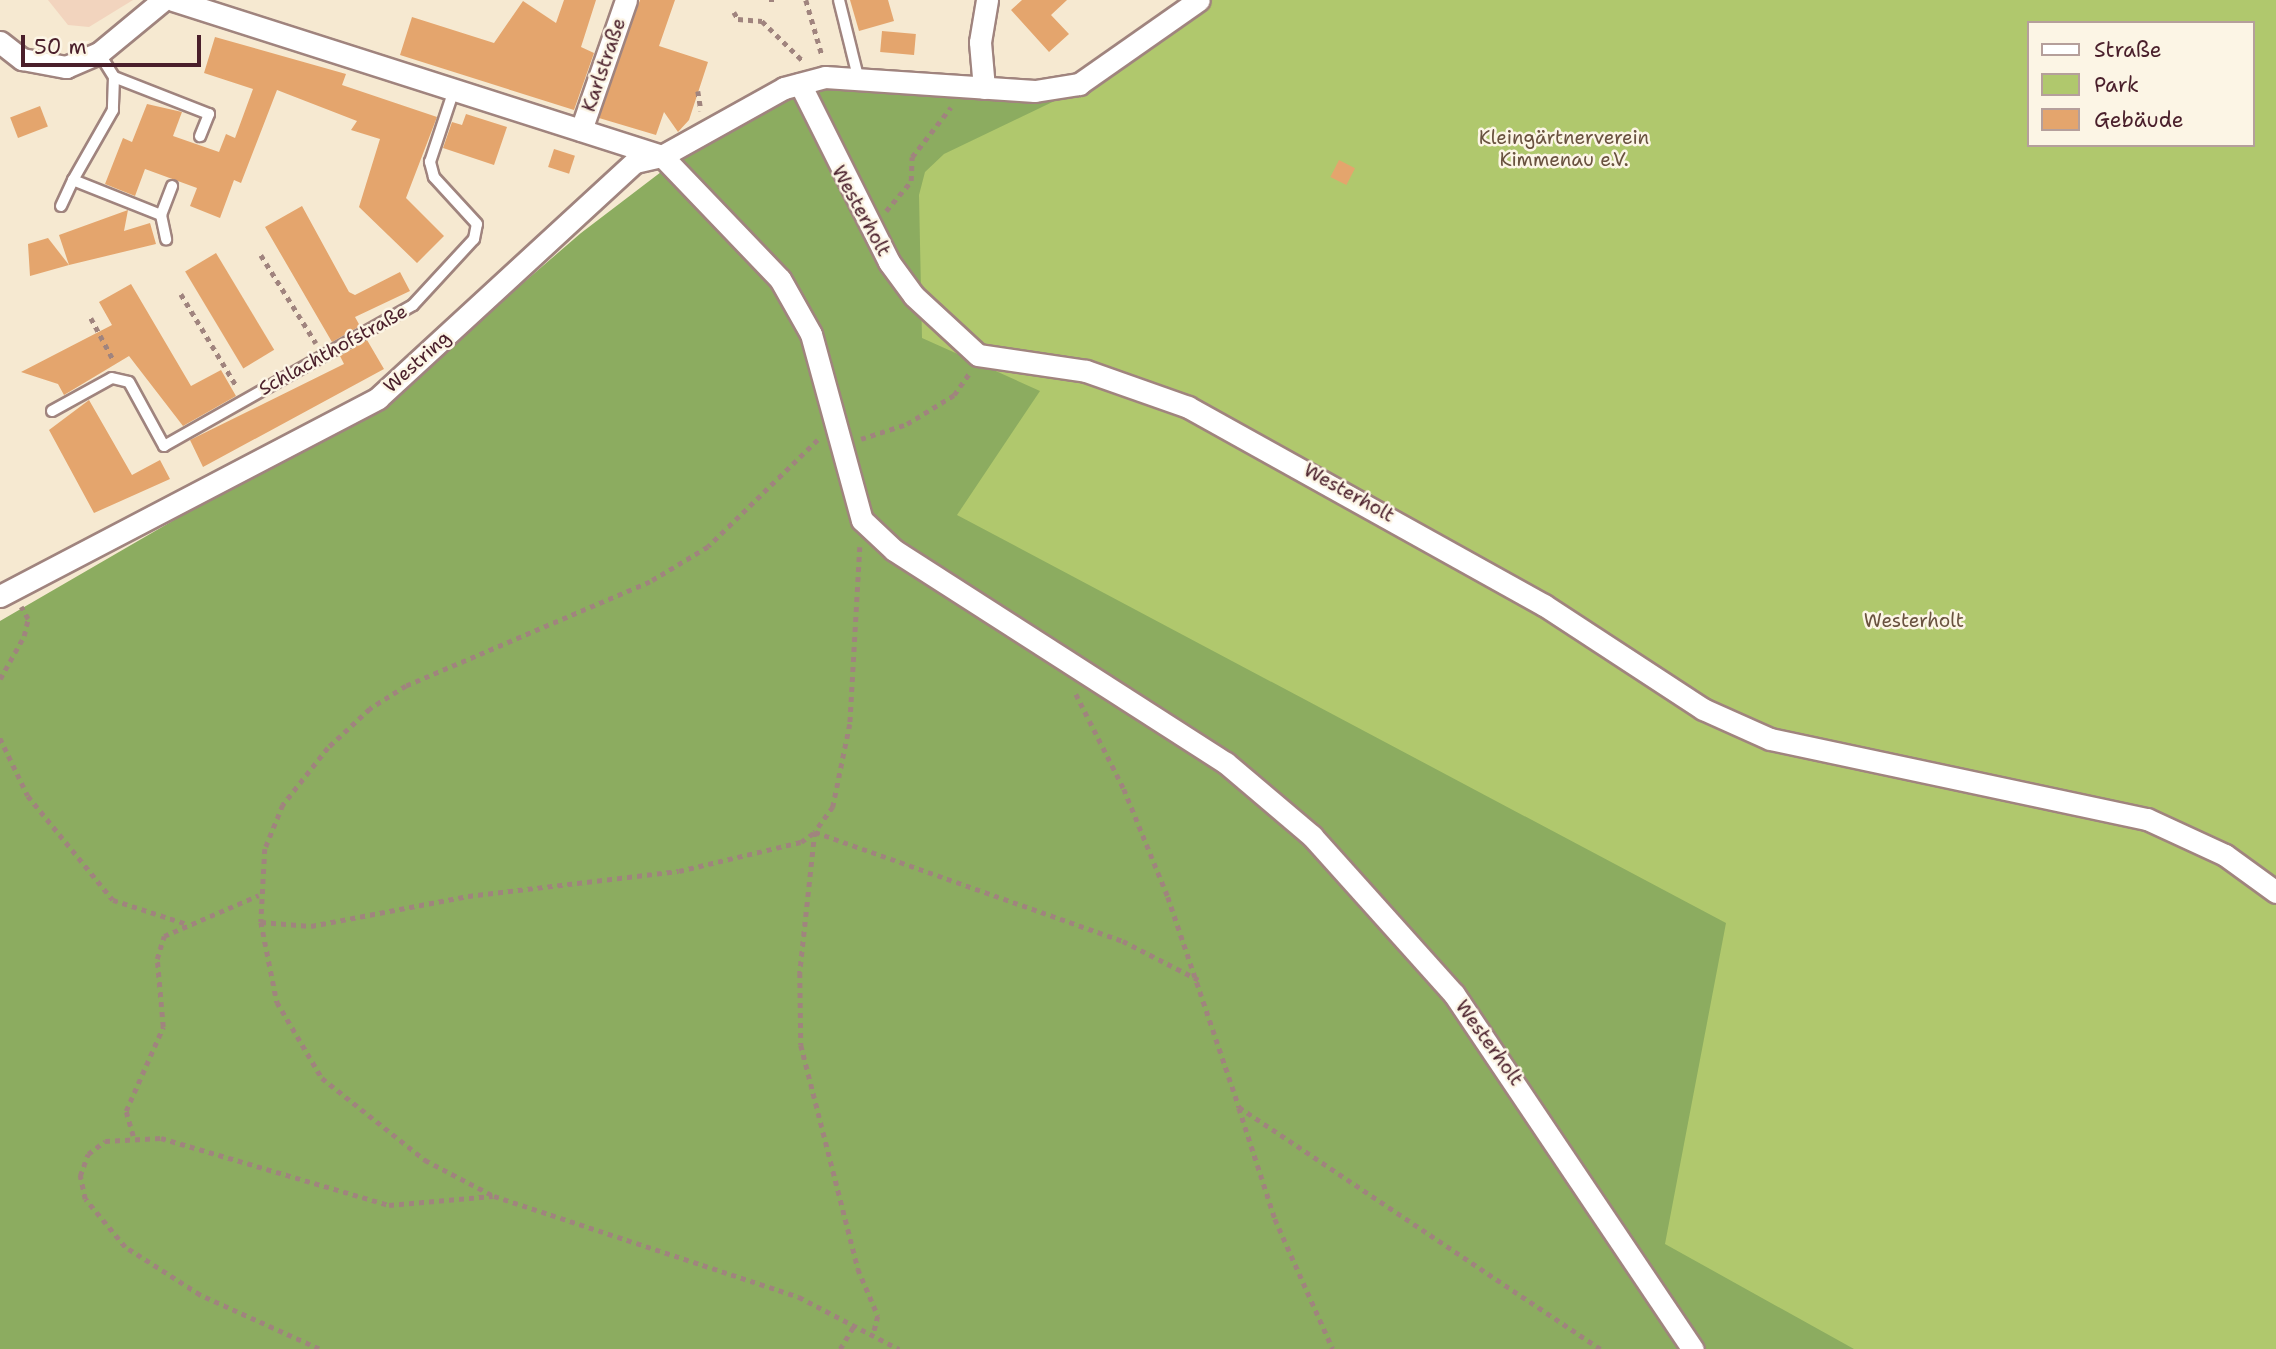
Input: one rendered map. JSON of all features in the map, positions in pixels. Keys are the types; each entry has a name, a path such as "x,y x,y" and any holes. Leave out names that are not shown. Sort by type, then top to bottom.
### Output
{"street":[{"path":"0,42 22,60 51,66 99,53 163,0"},
{"path":"173,0 663,156 780,279 811,334 862,520"},
{"name":"Karlstraße","path":"581,130 626,0"},
{"path":"984,88 980,42 988,0"},
{"name":"Westring","path":"6,593 378,398 620,170 663,156 803,77 858,76 960,87 1043,91 1079,84 1199,0"},
{"name":"Westerholt","path":"803,77 870,232 914,296 978,355 1086,371 1188,407 1544,605 1703,709 1770,739 2147,819 2225,856 2276,892"},
{"name":"Westerholt","path":"862,520 894,550 1226,764 1312,836 1393,920 1508,1068 1693,1349"}],"lane":[{"path":"839,0 858,76"},
{"path":"61,206 113,110 114,77 99,53"},
{"path":"114,77 209,114 200,136"},
{"name":"Schlachthofstraße","path":"129,382 164,446 413,305 474,239 471,212 434,177 430,162 454,90"},
{"path":"73,180 161,215"},
{"path":"166,239 161,215 172,186"},
{"path":"52,411 112,377 129,382"}],"path":[{"path":"769,0 775,0"},
{"path":"806,0 825,67"},
{"path":"734,12 738,19 762,21 803,57 803,77"},
{"path":"870,232 911,181 912,157 960,87"},
{"path":"261,255 323,356"},
{"path":"181,294 244,400"},
{"path":"90,318 129,382"},
{"path":"840,443 907,424 954,395 978,355"},
{"path":"834,421 708,547 609,603 428,676 370,709 328,748 283,805 265,849 259,895 261,922 277,1002 322,1078 405,1146 494,1196 741,1275 874,1332 899,1349"},
{"path":"261,922 311,926 468,896 679,871 800,842 815,832 833,807 850,724 862,520"},
{"path":"0,679 27,619 6,593"},
{"path":"1055,653 1124,789 1199,980 1275,1219 1333,1349"},
{"path":"0,738 28,796 113,900 184,924"},
{"path":"815,832 1123,941 1199,980"},
{"path":"815,832 800,973 800,1045 858,1269 878,1316 874,1332"},
{"path":"133,1136 126,1111 163,1027 157,959 164,936 184,924 231,912 259,895"},
{"path":"1239,1107 1601,1349"},
{"path":"319,1349 200,1295 125,1247 100,1222 80,1176 88,1154 105,1142 133,1136 204,1146 389,1205 494,1196"},
{"path":"841,1349 855,1324"}],"shaded area":[{"path":"48,0 133,0 89,27 68,25"}],"green space":[{"name":"Westerholt","path":"1211,0 2276,0 2276,1349 1840,1349 1659,1247 946,518 916,342 914,199 922,171 941,150 994,120 1102,81"},
{"path":"829,87 989,101 1067,95 944,154 925,172 919,195 922,338 1040,391 957,515 1726,923 1665,1244 1854,1349 0,1349 0,621 400,389 581,233 682,156 787,99"}],"building":[{"path":"564,0 596,0 581,47 594,53 574,110 400,55 412,17 494,43 523,1 556,23"},
{"path":"640,0 675,0 659,46 708,62 689,120 678,132 664,112 656,135 599,118"},
{"path":"850,0 888,0 894,21 859,31"},
{"path":"1022,0 1067,0 1051,15 1069,34 1049,52 1011,10"},
{"path":"882,31 916,34 914,55 880,52"},
{"path":"215,37 346,74 342,85 437,117 406,198 444,236 417,263 359,207 380,139 351,130 357,121 277,90 241,183 234,180 220,218 190,206 197,188 145,169 135,196 105,184 123,138 132,142 147,104 182,112 173,136 219,152 226,134 235,138 253,89 204,73"},
{"path":"40,106 48,127 18,138 10,117"},
{"path":"466,114 507,127 494,165 443,148 452,122 462,125"},
{"path":"554,149 575,156 569,174 548,167"},
{"path":"1339,160 1355,168 1346,185 1330,177"},
{"path":"302,206 349,292 355,295 400,272 410,291 355,317 360,326 332,342 265,227"},
{"path":"128,210 124,231 150,223 156,244 69,265 59,235"},
{"path":"48,238 69,265 30,276 28,244"},
{"path":"216,253 274,350 243,368 185,272"},
{"path":"131,284 191,386 221,370 236,396 183,426 129,356 64,395 58,384 21,372 112,325 99,302"},
{"path":"367,340 384,369 203,467 190,440 344,364 340,356"},
{"path":"89,400 132,475 160,460 170,479 94,513 49,430"}],"park label":[{"name":"Kleingärtnerverein Kimmenau e.V.","path":"1564,149"}]}
